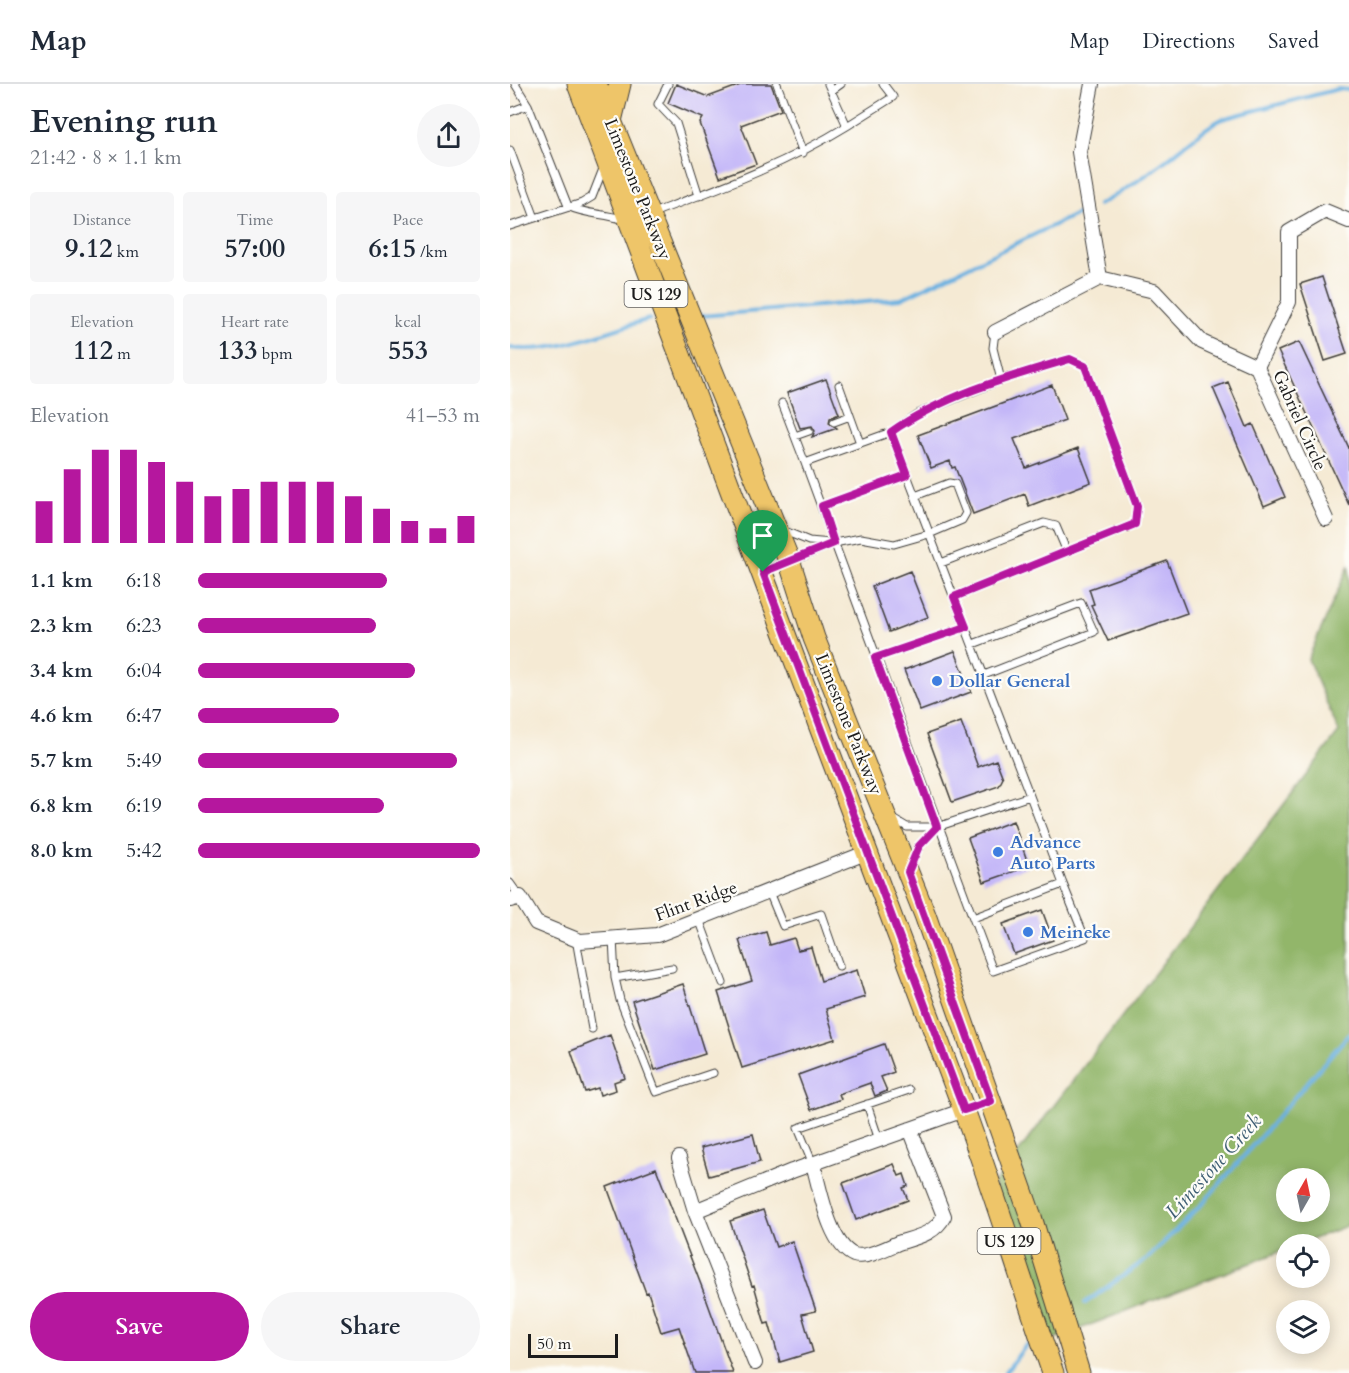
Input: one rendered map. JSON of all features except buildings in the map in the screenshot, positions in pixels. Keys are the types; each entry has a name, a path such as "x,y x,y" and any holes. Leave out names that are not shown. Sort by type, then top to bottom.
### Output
{"main road":[{"name":"Limestone Parkway","path":"578,84 606,161 638,218 790,562 814,638 908,872 991,1101 1031,1217 1079,1373"},
{"name":"Limestone Parkway","path":"596,84 611,122 638,218 763,572 1003,1216 1017,1271 1053,1373"},
{"path":"611,122 620,84"},
{"path":"763,572 790,562"},
{"path":"964,1110 991,1101"}],"street":[{"path":"995,332 1100,278 1079,152 1092,84"},
{"name":"Gabriel Circle","path":"1257,367 1289,302 1289,232 1325,211 1349,221"},
{"name":"Gabriel Circle","path":"1100,278 1154,291 1202,342 1257,367 1326,519"},
{"name":"Flint Ridge","path":"515,898 536,923 576,939 613,939 657,935 868,852"},
{"path":"695,1211 813,1164 964,1110"},
{"path":"813,1164 834,1234 843,1247 855,1255 867,1255 933,1231 944,1216 910,1129"},
{"path":"680,1158 695,1211 755,1364"}],"lane":[{"path":"514,84 528,105 568,206 579,211 638,218 699,196 803,153 893,97 883,84"},
{"path":"668,84 658,104 676,123 699,196"},
{"path":"777,84 803,153"},
{"path":"840,84 829,87 847,126"},
{"path":"510,112 528,105"},
{"path":"510,150 535,218"},
{"path":"510,226 582,203 592,197 600,182 606,161"},
{"path":"995,332 993,348 1001,380"},
{"path":"805,463 891,432 917,414 1001,380 1070,359 1085,366 1137,506 1135,524 954,597"},
{"path":"839,385 860,443"},
{"path":"782,403 822,506 937,827 993,971 1085,938 891,432"},
{"path":"834,422 850,416"},
{"path":"795,436 809,431"},
{"path":"822,506 907,475"},
{"path":"773,522 786,533 809,542 834,543 861,538 894,544 929,534 962,520 966,513 955,484 949,483 915,496"},
{"path":"941,563 1044,523 1056,526 1067,552"},
{"path":"790,562 834,543"},
{"path":"973,644 1081,603 1094,632 984,675"},
{"path":"875,658 966,627"},
{"path":"884,813 907,827 937,827 1030,796"},
{"path":"908,872 919,846 937,827"},
{"path":"510,883 515,898"},
{"path":"973,918 1063,884"},
{"path":"769,892 783,926 821,914 839,966"},
{"path":"699,919 723,983"},
{"path":"576,939 592,1029"},
{"path":"613,939 615,978 620,1000 656,1092 713,1072"},
{"path":"615,978 672,968"},
{"path":"813,1164 798,1128 909,1090"},
{"path":"867,1104 879,1140"}],"green space":[{"path":"1349,565 1349,1225 1326,1234 1276,1234 1276,1253 1051,1340 994,1184 1339,732 1308,659"}],"waterway":[{"path":"1098,205 1141,179 1200,133 1222,119 1338,89 1349,90"},
{"path":"701,316 901,299 1079,213"},
{"path":"510,348 528,349 564,345 650,319"},
{"name":"Limestone Creek","path":"1085,1303 1148,1258 1204,1202 1349,1034"},
{"name":"Limestone Creek","path":"1005,1373 1027,1344"}],"place":[{"name":"Dollar General","path":"937,681"},
{"name":"Advance Auto Parts","path":"998,852"},
{"name":"Meineke","path":"1028,932"}],"route":[{"path":"1070,359 1085,366 1137,506 1135,524 954,597 966,627 875,658 937,827 919,846 908,872 991,1101 964,1110 763,572 834,543 822,506 907,475 891,432 917,414 1001,380 1070,359"}]}
